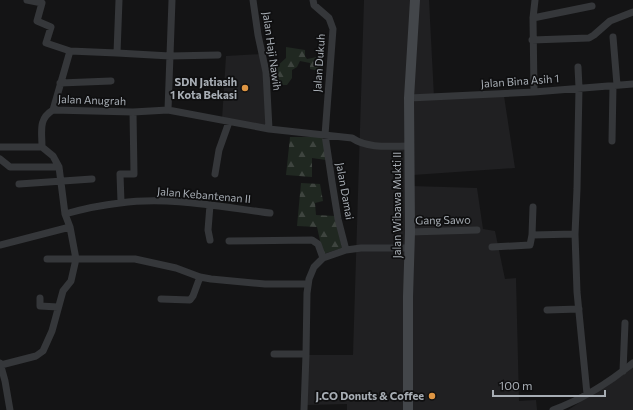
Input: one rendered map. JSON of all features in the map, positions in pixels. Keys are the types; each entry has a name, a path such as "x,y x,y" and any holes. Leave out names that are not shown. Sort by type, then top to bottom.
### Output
{"main road":[{"name":"Jalan Wibawa Mukti II","path":"408,410 408,297 410,232 409,98 415,0"}],"street":[{"path":"27,0 42,3 37,21 51,27 46,43 70,51 170,56 218,55"},
{"path":"117,53 118,0"},
{"path":"168,110 172,0"},
{"name":"Jalan Haji Nawih","path":"253,0 259,42 266,72 269,129"},
{"name":"Jalan Dukuh","path":"313,0 314,5 330,18 333,29 325,135"},
{"path":"534,92 532,40 535,0"},
{"path":"533,18 592,6"},
{"path":"532,40 589,38 610,21 633,12"},
{"path":"612,141 615,86 613,37"},
{"path":"52,110 70,51"},
{"path":"578,67 579,88 575,234 579,309 587,394"},
{"path":"60,83 111,81"},
{"name":"Jalan Bina Asih 1","path":"409,98 534,92 633,84"},
{"name":"Jalan Anugrah","path":"42,147 42,123 46,114 52,110 133,112 168,110 269,129 352,138 358,142 368,145 409,146"},
{"path":"121,202 120,174 134,174 133,112"},
{"path":"215,174 219,150 229,122"},
{"name":"Jalan Damai","path":"325,135 332,182 346,250"},
{"path":"0,146 42,147 53,156 59,167 65,214 70,227 76,259 71,281 63,291 52,331 43,351 36,356 0,364 2,381 10,410"},
{"path":"0,159 10,167 59,167"},
{"path":"19,184 92,179"},
{"name":"Jalan Kebantenan II","path":"65,214 91,207 121,202 179,202 270,213"},
{"path":"210,205 208,230 210,240"},
{"path":"492,247 530,245 532,235 532,207"},
{"path":"0,245 70,227"},
{"name":"Gang Sawo","path":"410,232 477,230"},
{"path":"532,235 575,234"},
{"path":"229,241 312,240 318,244 323,258"},
{"path":"304,410 308,284 314,267 323,258 346,250 361,248 409,248"},
{"path":"48,259 135,259 176,268 200,277 265,284 308,284"},
{"path":"161,299 190,300 200,277"},
{"path":"40,298 40,306 58,307"},
{"path":"547,310 579,309"},
{"path":"623,371 625,323"},
{"path":"274,354 306,354"},
{"path":"553,410 587,394 623,371 633,362"}],"shaded area":[{"path":"364,0 429,0 434,97 504,96 515,168 413,175 412,186 477,188 483,229 495,231 505,279 516,278 519,401 536,400 537,410 347,410 347,404 307,405 308,355 353,355"},
{"name":"SDN Jatiasih 1 Kota Bekasi","path":"262,54 269,129 222,120 226,56"},
{"path":"633,366 633,410 568,410 623,374"}],"green space":[{"path":"286,47 305,50 305,56 307,59 317,57 324,60 323,68 320,71 310,69 310,63 300,61 297,67 292,70 292,78 287,85 281,85 274,82 275,68 286,58"},
{"path":"290,137 323,137 326,160 312,158 312,177 286,175"},
{"path":"301,183 320,184 323,201 315,203 316,215 335,216 342,248 323,254 317,227 297,226"}],"place":[{"name":"SDN Jatiasih 1 Kota Bekasi","path":"245,88"},
{"name":"J.CO Donuts & Coffee","path":"432,396"}]}
